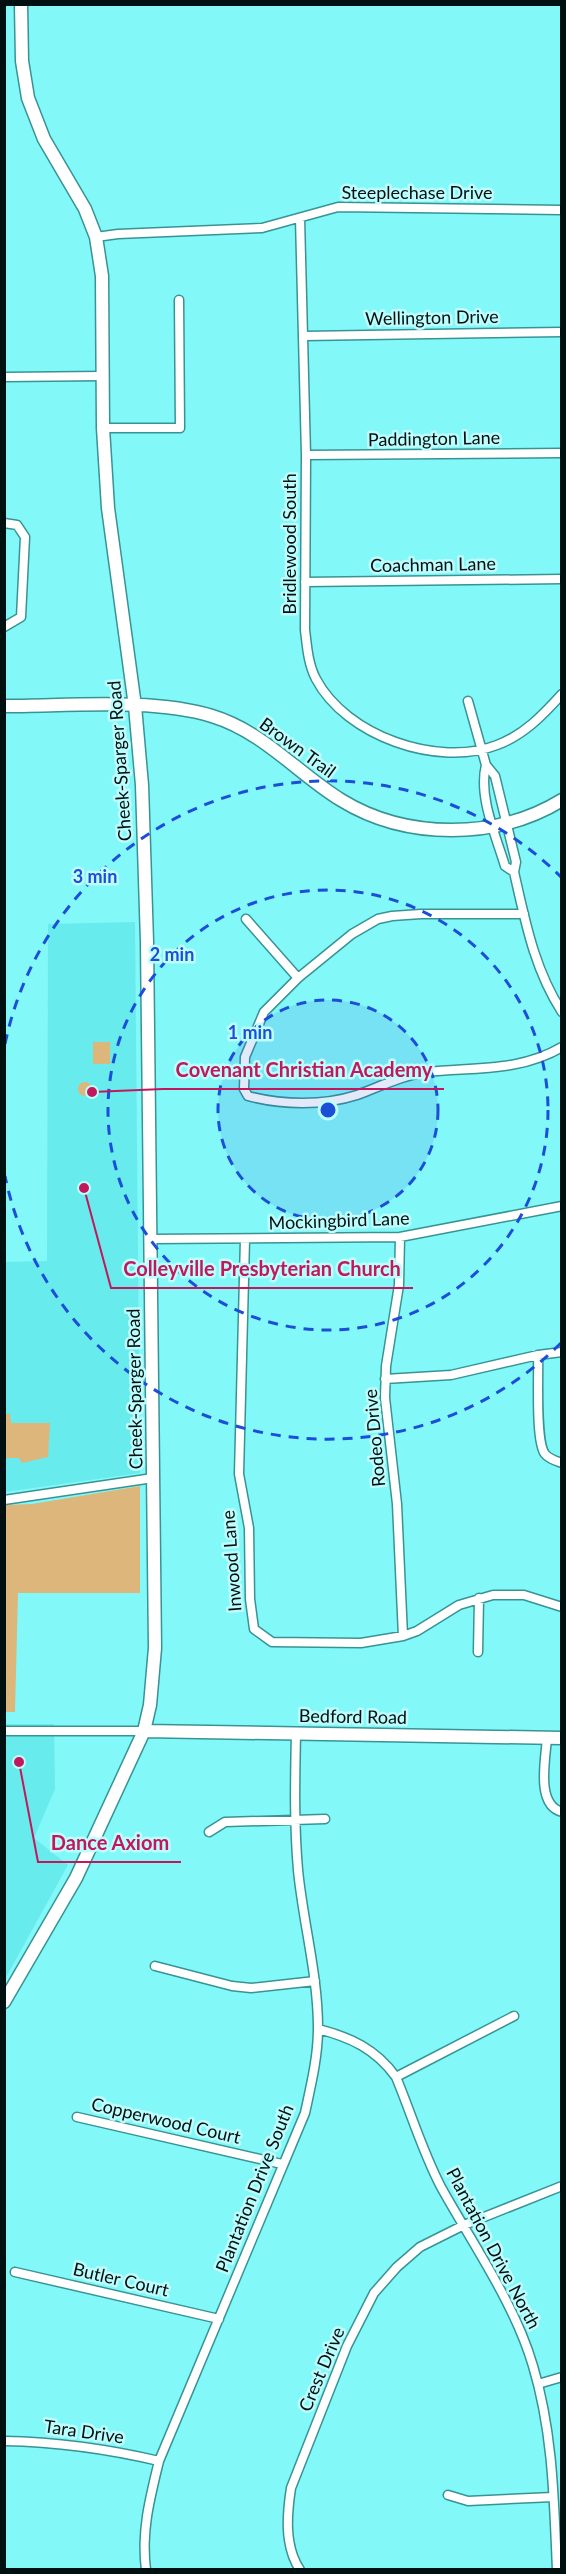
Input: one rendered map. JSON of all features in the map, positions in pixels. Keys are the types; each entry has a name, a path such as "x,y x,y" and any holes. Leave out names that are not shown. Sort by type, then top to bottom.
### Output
{"main road":[{"name":"Cheek-Sparger Road","path":"5,2002 76,1878 144,1731 150,1705 155,1656 147,942 142,785 135,706 108,508 103,428 102,276 96,237 85,209 44,139 28,98 22,61 21,4"},
{"name":"Brown Trail","path":"4,706 135,706 184,709 226,721 272,747 340,800 379,818 429,829 462,830 494,826 531,815 561,800"},
{"name":"Bedford Road","path":"144,1731 561,1738"}],"street":[{"name":"Steeplechase Drive","path":"96,237 118,234 262,228 326,209 357,206 561,210"},
{"name":"Bridlewood South","path":"300,218 306,455 305,582 308,654 316,679 334,703 374,732 394,742 442,752 482,749 509,740 528,727 561,694"},
{"path":"103,428 180,428 179,300"},
{"name":"Wellington Drive","path":"304,336 561,332"},
{"path":"4,376 103,376"},
{"name":"Paddington Lane","path":"306,455 561,453"},
{"path":"4,523 17,525 25,537 21,617 4,627"},
{"name":"Coachman Lane","path":"305,582 561,579"},
{"path":"468,701 486,765 495,776 516,862 514,872 540,970 561,1012"},
{"path":"486,765 482,780 494,826 505,866 514,872"},
{"path":"524,914 421,914 378,919 352,934 278,996 257,1023 243,1069 244,1089 248,1096 298,1103 341,1100 425,1072 499,1068 518,1064 561,1047"},
{"path":"246,920 298,978"},
{"name":"Mockingbird Lane","path":"150,1239 400,1237 561,1206"},
{"name":"Rodeo Drive","path":"400,1237 399,1285 385,1398 397,1504 403,1636"},
{"name":"Inwood Lane","path":"245,1239 239,1474 249,1528 250,1599 254,1629 272,1642 290,1644 361,1642 403,1636 417,1631 459,1605 478,1598 512,1594 538,1599 561,1607"},
{"path":"386,1379 451,1375 561,1352"},
{"path":"538,1355 539,1429 542,1446 545,1453 561,1463"},
{"path":"4,1500 153,1478"},
{"path":"478,1598 478,1652"},
{"path":"4,1731 144,1731"},
{"name":"Plantation Drive South","path":"147,2570 144,2552 145,2526 159,2461 305,2113 315,2063 318,2029 315,1981 298,1873 294,1819 296,1733"},
{"path":"547,1737 544,1783 547,1800 555,1810 561,1812"},
{"path":"209,1832 225,1822 325,1819"},
{"path":"155,1966 232,1986 251,1988 315,1981"},
{"path":"396,2077 514,2016"},
{"name":"Plantation Drive North","path":"318,2029 343,2035 362,2044 388,2065 396,2077 440,2185 464,2224 525,2343 538,2384 549,2443 558,2539 556,2570"},
{"name":"Copperwood Court","path":"77,2117 282,2164"},
{"name":"Crest Drive","path":"300,2570 289,2538 287,2512 291,2488 347,2346 374,2293 397,2267 420,2247 464,2224 561,2186"},
{"name":"Butler Court","path":"15,2272 219,2319"},
{"path":"538,2384 561,2377"},
{"name":"Tara Drive","path":"4,2441 95,2447 159,2461"},
{"path":"448,2495 468,2501 554,2498"}],"shaded area":[{"path":"135,922 140,1473 5,1492 4,1262 47,1261 48,924"},
{"path":"93,1042 110,1042 110,1064 93,1064"},
{"path":"82,1082 88,1082 92,1089 88,1096 82,1096 78,1092 78,1086"},
{"path":"5,1414 10,1414 11,1423 50,1423 48,1457 22,1463 19,1458 5,1458"},
{"path":"140,1486 140,1593 18,1593 15,1712 5,1712 5,1505 32,1504"},
{"path":"5,1724 54,1724 55,1789 34,1838 68,1865 5,1979"}],"place":[{"name":"Covenant Christian Academy","path":"92,1092"},
{"name":"Colleyville Presbyterian Church","path":"84,1188"},
{"name":"Dance Axiom","path":"19,1762"}]}
